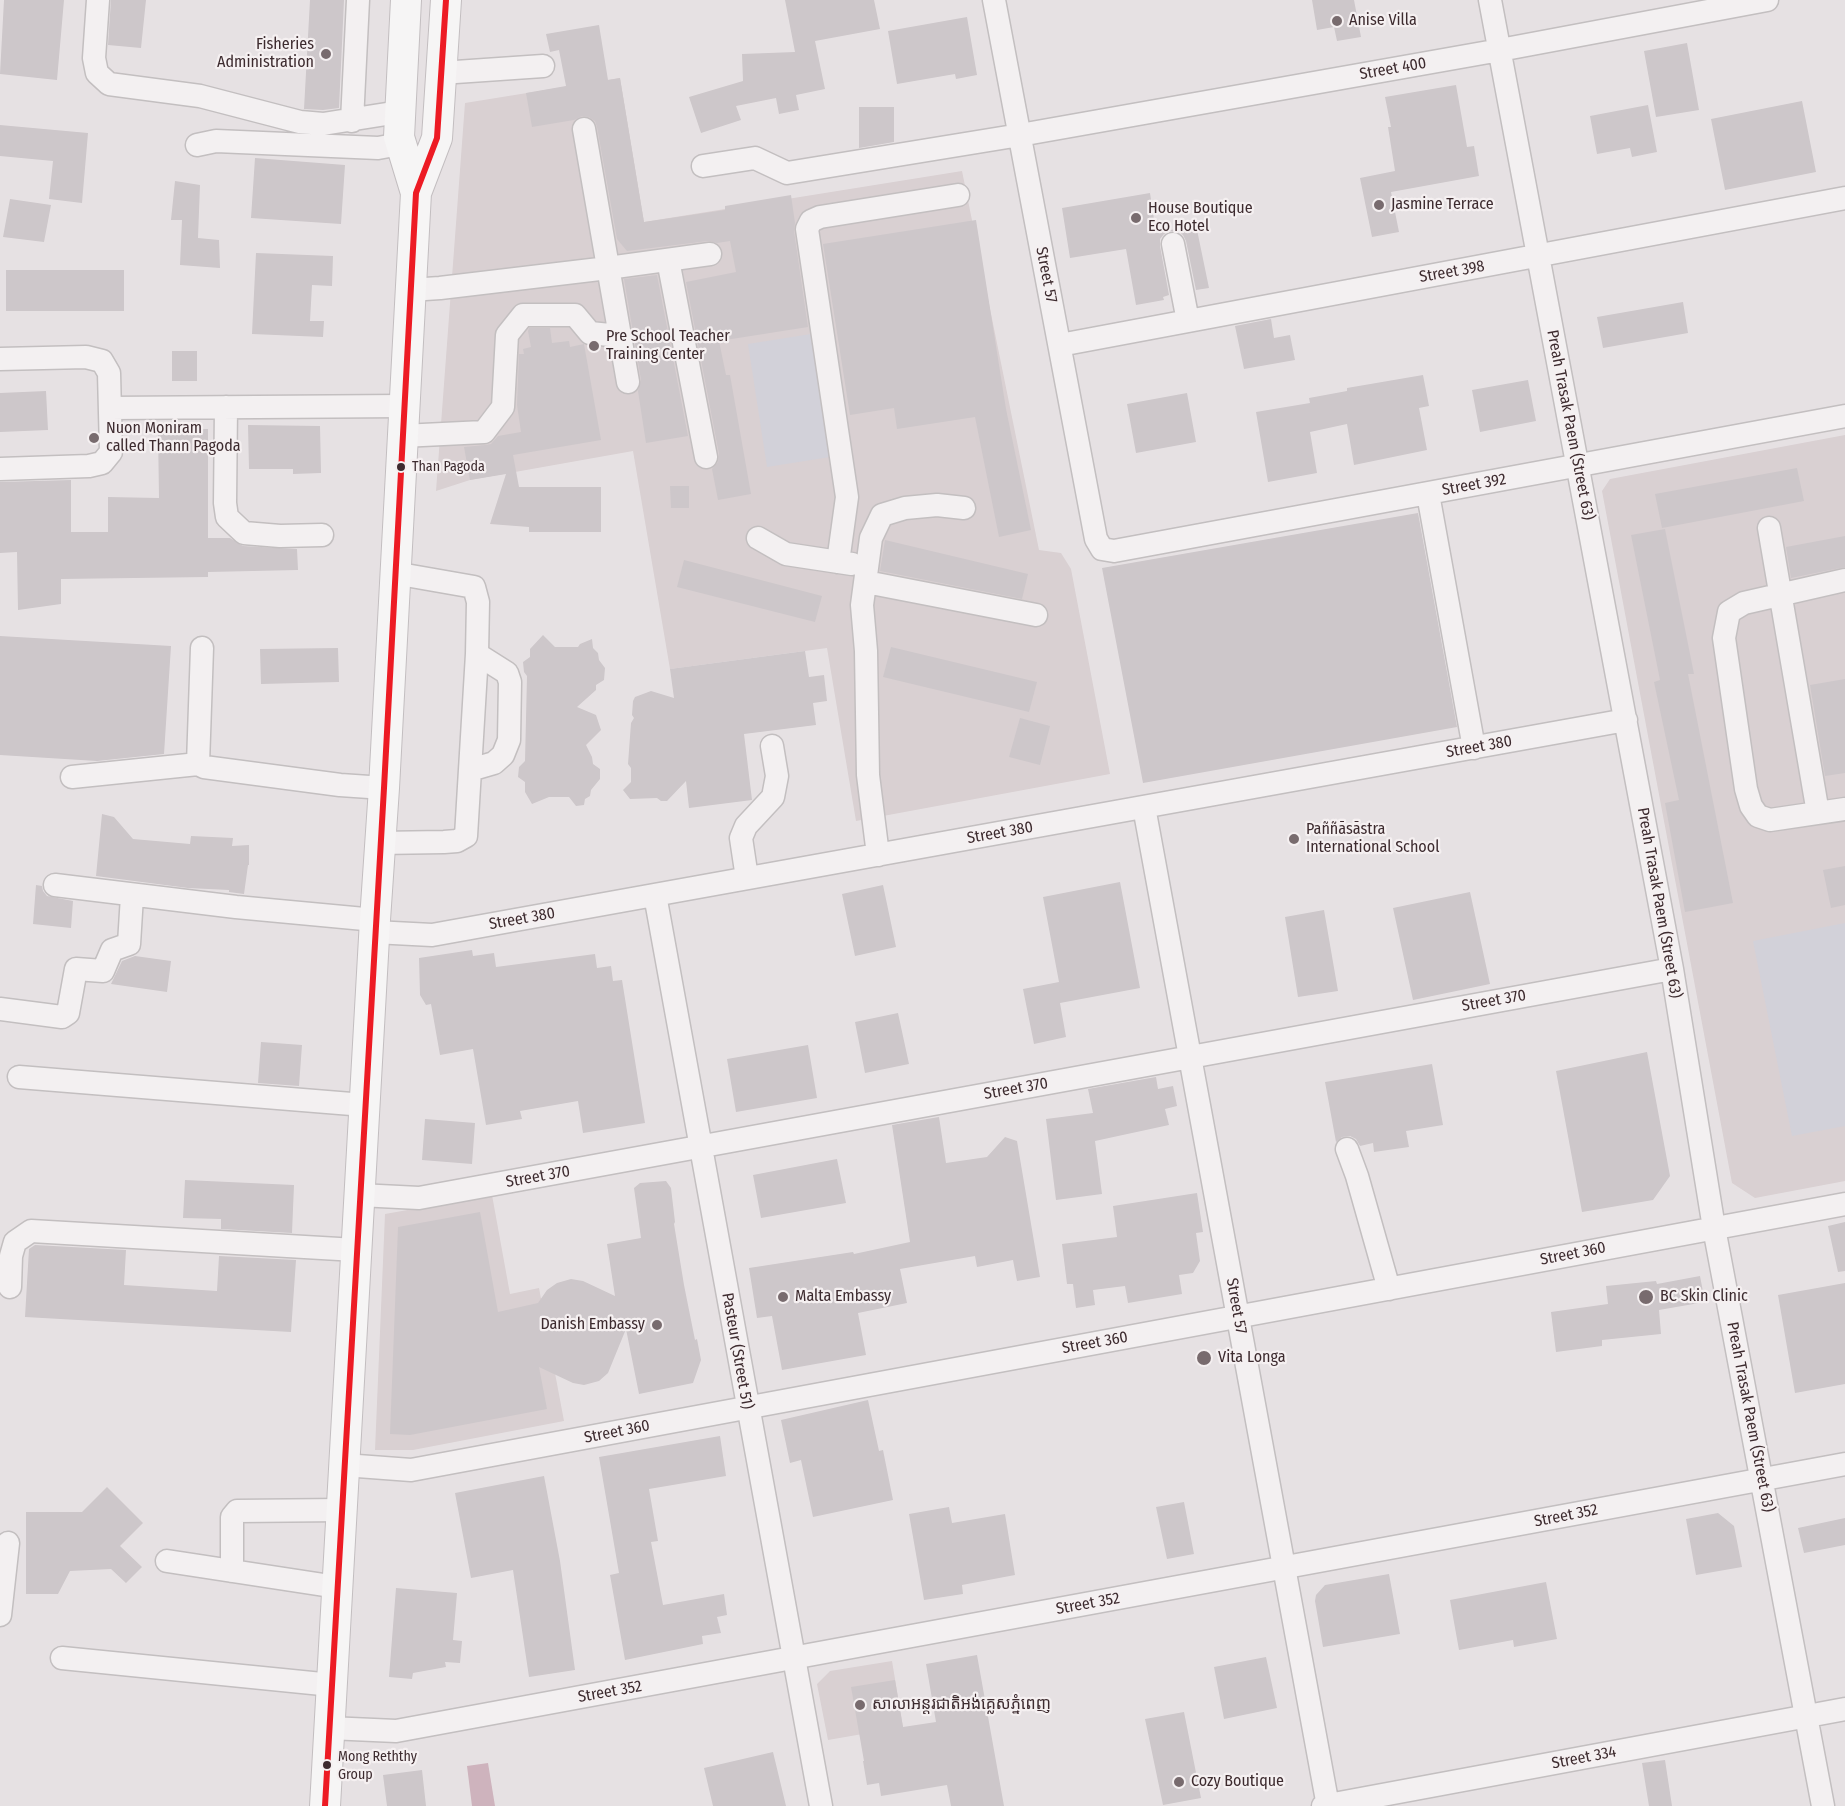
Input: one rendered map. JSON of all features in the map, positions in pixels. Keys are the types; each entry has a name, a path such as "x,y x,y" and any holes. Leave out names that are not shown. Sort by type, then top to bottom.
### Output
{"main road":[{"path":"406,0 399,112 400,144 416,193"},
{"path":"325,1806 416,193 437,138 446,0"}],"street":[{"path":"98,0 94,58 97,73 109,84 200,96 300,122 323,124 399,112"},
{"path":"352,120 358,0"},
{"name":"Street 57","path":"994,0 1096,539 1102,549"},
{"name":"Preah Trasak Paem (Street 63)","path":"1491,0 1672,969 1714,1228 1823,1806"},
{"name":"Street 400","path":"703,166 755,158 787,173 1020,135 1767,0"},
{"path":"441,73 543,66"},
{"path":"584,129 628,382"},
{"path":"197,144 216,141 378,148 400,144"},
{"path":"837,562 847,497 807,229 811,220 820,217 958,195"},
{"name":"Street 398","path":"1060,345 1845,198"},
{"path":"1173,244 1188,321"},
{"path":"410,290 609,268 710,254"},
{"path":"668,260 706,457"},
{"path":"402,436 484,432 503,407 507,335 524,315 575,315 590,333 620,336"},
{"path":"0,359 86,357 102,361 109,373 111,452 102,463 89,466 0,469"},
{"path":"110,408 404,406"},
{"path":"226,407 225,503 227,517 244,533 322,536"},
{"name":"Street 392","path":"1102,549 1114,551 1845,416"},
{"path":"1428,494 1474,748"},
{"path":"878,855 868,775 866,651 862,605 871,538 882,514 905,508 937,505 964,508"},
{"path":"1769,528 1818,813"},
{"path":"758,538 786,554 837,562 867,574 1036,615"},
{"path":"379,843 458,841 466,836 477,654 478,602 474,586 394,573"},
{"path":"1845,580 1744,603 1729,612 1724,638 1746,789 1751,806 1758,816 1770,820 1845,809"},
{"path":"198,764 201,648"},
{"path":"470,770 494,763 503,755 509,741 510,682 507,673 477,654"},
{"name":"Street 380","path":"55,885 132,896 329,917 432,935 1626,720"},
{"path":"747,878 741,838 746,826 773,797 777,776 772,746"},
{"path":"72,777 198,764 204,767 384,788"},
{"name":"Street 57","path":"1144,807 1326,1806"},
{"name":"Pasteur (Street 51)","path":"655,895 820,1806"},
{"path":"0,1009 62,1017 68,1013 77,968 103,971 112,950 129,944 132,896"},
{"name":"Street 370","path":"359,1196 419,1198 1672,969"},
{"path":"19,1077 364,1105"},
{"path":"1347,1149 1357,1176 1389,1289"},
{"name":"Street 360","path":"344,1465 411,1470 1845,1204"},
{"path":"10,1287 10,1256 15,1242 31,1231 356,1250"},
{"name":"Street 352","path":"329,1728 396,1731 1845,1464"},
{"path":"232,1571 232,1517 237,1511 342,1510"},
{"path":"0,1615 8,1543"},
{"path":"167,1561 337,1587"},
{"path":"62,1658 332,1685"},
{"name":"Street 334","path":"1326,1806 1845,1709"}],"shaded area":[{"path":"620,78 644,222 962,171 1039,550 1061,553 1071,569 1110,774 856,821 827,648 670,669 633,451 470,480 436,491 465,103"},
{"path":"811,334 830,457 767,467 748,344"},
{"path":"1845,435 1845,1181 1755,1198 1732,1183 1602,491 1610,479"},
{"path":"1845,923 1845,1126 1792,1136 1753,941"},
{"path":"492,1195 510,1294 539,1288 564,1421 413,1450 375,1450 385,1214"},
{"name":"សាលាអន្តរជាតិអង់គ្លេសភ្នំពេញ","path":"892,1661 903,1727 828,1740 817,1684 830,1671"},
{"path":"488,1763 495,1806 472,1806 467,1766"}],"building":[{"path":"4,0 64,0 57,80 0,74"},
{"path":"111,0 146,0 141,48 108,45"},
{"name":"Fisheries Administration","path":"310,0 344,0 339,108 304,109"},
{"path":"785,0 874,0 880,29 815,41 825,89 796,95 799,110 779,114 776,98 736,106 741,120 701,133 689,97 743,81 742,54 795,52"},
{"name":"Anise Villa","path":"1312,0 1354,0 1361,37 1337,41 1334,27 1317,30"},
{"path":"967,17 977,75 956,79 955,74 897,84 888,31"},
{"path":"599,25 608,80 620,78 644,222 725,210 725,206 791,195 808,327 719,341 726,375 730,375 751,494 718,500 712,469 718,462 719,454 686,282 736,272 730,241 717,243 708,241 627,251 617,239 595,121 582,116 574,120 532,127 526,93 566,86 559,50 550,52 546,34"},
{"path":"1687,43 1699,110 1656,117 1644,51"},
{"path":"1456,85 1467,147 1474,146 1479,176 1391,192 1399,232 1372,237 1360,178 1395,171 1388,127 1391,127 1385,97"},
{"path":"1802,101 1816,172 1725,190 1711,119"},
{"path":"1648,105 1657,152 1632,157 1630,148 1597,154 1590,116"},
{"path":"859,107 894,107 894,142 859,148"},
{"path":"0,125 88,133 82,203 49,199 53,161 0,156"},
{"path":"255,158 345,165 341,224 251,218"},
{"path":"175,181 200,185 198,238 219,240 220,268 180,265 182,220 171,220"},
{"path":"1150,193 1156,233 1196,225 1209,288 1196,290 1186,241 1178,231 1170,231 1160,239 1169,295 1163,297 1164,300 1136,305 1126,249 1070,258 1062,208"},
{"path":"10,199 51,205 44,242 3,237"},
{"path":"976,220 1006,409 1031,530 999,537 975,417 897,429 894,408 850,415 823,244"},
{"path":"256,253 333,256 332,286 312,285 310,321 324,321 323,337 252,334"},
{"path":"6,270 124,270 124,311 6,311"},
{"path":"657,275 688,436 646,443 638,391 641,380 624,279"},
{"path":"1683,302 1688,333 1603,348 1597,317"},
{"path":"1271,319 1274,338 1290,335 1295,360 1244,369 1235,326"},
{"path":"529,328 550,328 552,343 569,341 570,347 584,344 601,440 513,455 519,487 601,487 601,532 529,532 529,527 490,524 506,474 470,480 464,447 491,444 498,436 521,432 517,405 519,354 524,354 523,349 531,347"},
{"path":"172,351 197,351 197,381 172,381"},
{"path":"1423,375 1429,406 1419,408 1427,450 1354,465 1347,424 1310,432 1317,473 1268,482 1256,412 1310,403 1309,398 1347,391 1347,388"},
{"path":"1528,380 1536,421 1480,432 1472,390"},
{"path":"46,391 48,430 0,432 0,393"},
{"path":"1187,393 1196,442 1136,453 1127,404"},
{"path":"248,425 320,426 321,473 293,474 293,469 249,469"},
{"path":"208,429 208,538 230,538 243,546 297,549 298,570 208,572 208,577 61,579 61,604 18,610 17,552 0,553 0,482 71,480 71,532 108,532 108,497 159,498 158,430"},
{"path":"1797,468 1804,501 1662,528 1655,494"},
{"path":"670,486 689,486 689,508 671,508"},
{"path":"1418,513 1457,727 1143,783 1102,568"},
{"path":"1665,529 1694,674 1688,674 1733,903 1685,912 1665,803 1679,800 1654,682 1660,680 1631,535"},
{"path":"1845,536 1845,567 1791,578 1786,547"},
{"path":"885,540 1028,574 1022,599 880,571"},
{"path":"684,560 822,596 815,622 677,587"},
{"path":"543,635 555,647 578,647 592,639 593,648 605,668 604,680 596,685 596,690 577,707 596,715 601,730 586,745 593,764 600,769 600,779 591,790 590,796 585,799 584,805 576,806 569,797 549,797 532,804 525,792 525,782 518,777 519,767 525,761 527,676 523,662 530,657 530,649"},
{"path":"0,636 171,646 164,754 97,761 0,755"},
{"path":"891,647 1037,682 1029,712 883,677"},
{"path":"338,648 339,682 261,684 260,649"},
{"path":"805,651 809,677 824,675 827,701 813,703 816,725 744,734 752,800 689,808 686,781 667,801 657,798 630,799 623,790 631,782 631,768 628,764 635,697 651,691 674,698 670,669"},
{"path":"1845,679 1845,773 1825,776 1810,685"},
{"path":"1020,718 1050,726 1040,765 1009,757"},
{"path":"102,814 114,817 133,839 190,844 191,836 233,838 232,846 249,845 249,865 244,894 229,892 229,890 188,888 96,876"},
{"path":"1845,866 1845,905 1831,908 1823,870"},
{"path":"1120,882 1140,988 1060,1003 1066,1037 1034,1044 1023,989 1059,982 1043,897"},
{"path":"36,885 42,886 47,896 73,901 71,928 33,924"},
{"path":"883,885 896,947 855,956 842,894"},
{"path":"1470,892 1490,984 1413,1000 1393,908"},
{"path":"1324,910 1338,991 1298,997 1285,917"},
{"path":"472,950 473,956 494,953 496,967 595,954 597,968 611,966 613,981 622,980 645,1123 583,1133 578,1101 520,1111 522,1119 486,1125 473,1049 440,1055 431,1004 426,1005 420,995 419,958"},
{"path":"135,956 171,961 167,992 111,984 122,961"},
{"path":"898,1013 909,1064 865,1073 855,1022"},
{"path":"261,1042 302,1045 299,1086 258,1083"},
{"path":"808,1045 817,1098 736,1112 727,1059"},
{"path":"1647,1052 1670,1176 1653,1200 1582,1212 1556,1071"},
{"path":"1432,1064 1443,1125 1406,1131 1409,1147 1374,1152 1373,1143 1360,1146 1356,1139 1350,1136 1342,1137 1336,1142 1325,1082"},
{"path":"1156,1077 1158,1089 1173,1086 1177,1106 1165,1109 1169,1125 1095,1141 1102,1194 1056,1200 1046,1119 1093,1113 1088,1089"},
{"path":"939,1117 946,1163 987,1157 1005,1137 1017,1141 1040,1277 1017,1281 1013,1260 977,1267 975,1256 900,1269 907,1303 858,1313 866,1355 782,1370 772,1316 757,1318 749,1268 853,1252 854,1254 910,1242 892,1125"},
{"path":"425,1119 475,1123 472,1164 422,1160"},
{"path":"837,1159 846,1203 761,1218 753,1175"},
{"path":"185,1180 294,1185 292,1233 221,1229 221,1219 183,1218"},
{"path":"666,1181 671,1188 674,1224 684,1285 701,1360 693,1383 639,1394 626,1329 608,1373 599,1381 584,1385 573,1383 539,1367 547,1409 410,1435 390,1434 398,1227 480,1212 498,1312 538,1303 547,1290 557,1283 571,1279 583,1281 615,1296 607,1244 641,1238 634,1188 640,1183"},
{"path":"1197,1193 1203,1232 1196,1233 1200,1261 1193,1273 1179,1275 1182,1294 1128,1303 1125,1286 1093,1290 1095,1305 1076,1308 1073,1284 1067,1284 1062,1244 1117,1237 1113,1206"},
{"path":"1845,1222 1845,1271 1838,1272 1828,1226"},
{"path":"35,1245 126,1250 124,1285 217,1291 219,1256 296,1260 291,1332 25,1317 29,1249"},
{"path":"1700,1276 1705,1302 1659,1310 1661,1334 1602,1340 1602,1346 1556,1352 1551,1312 1608,1304 1606,1286 1656,1281 1657,1284"},
{"path":"1845,1283 1845,1384 1795,1393 1778,1295"},
{"path":"868,1400 879,1451 883,1450 893,1500 813,1517 801,1460 790,1463 781,1420"},
{"path":"720,1436 726,1476 649,1489 658,1541 651,1542 663,1605 724,1594 727,1615 717,1617 721,1633 702,1636 703,1644 625,1660 610,1575 619,1573 599,1457"},
{"path":"544,1476 560,1561 575,1670 529,1677 513,1570 471,1578 455,1493"},
{"path":"107,1487 143,1523 120,1546 142,1567 126,1583 111,1569 70,1571 58,1594 26,1594 26,1512 82,1512"},
{"path":"1184,1502 1194,1554 1167,1559 1156,1507"},
{"path":"949,1507 952,1523 1005,1514 1015,1575 962,1585 963,1594 924,1600 909,1514"},
{"path":"1718,1513 1734,1526 1742,1567 1696,1575 1686,1519"},
{"path":"1845,1518 1845,1545 1804,1553 1798,1528"},
{"path":"1389,1574 1400,1634 1323,1647 1315,1601 1316,1595 1325,1585"},
{"path":"1546,1582 1557,1639 1514,1647 1513,1640 1459,1650 1450,1600"},
{"path":"396,1588 457,1593 453,1640 462,1641 460,1663 445,1662 446,1667 413,1673 412,1679 389,1677"},
{"path":"977,1655 1004,1806 951,1806 947,1785 881,1796 879,1783 867,1785 851,1687 895,1680 903,1727 936,1722 926,1664"},
{"path":"1266,1657 1277,1708 1224,1719 1214,1667"},
{"path":"1184,1712 1201,1798 1163,1805 1145,1719"},
{"path":"773,1752 786,1806 713,1806 704,1768"},
{"path":"1665,1760 1672,1806 1649,1806 1642,1763"},
{"path":"422,1770 426,1806 387,1806 383,1775"}],"transit line":[{"path":"325,1806 416,193 437,138 446,0"}],"place":[{"name":"Anise Villa","path":"1337,21"},
{"name":"Fisheries Administration","path":"326,54"},
{"name":"Jasmine Terrace","path":"1379,205"},
{"name":"House Boutique Eco Hotel","path":"1136,218"},
{"name":"Pre School Teacher Training Center","path":"594,346"},
{"name":"Nuon Moniram called Thann Pagoda","path":"94,438"},
{"name":"Than Pagoda","path":"401,467"},
{"name":"Paññāsāstra International School","path":"1294,839"},
{"name":"Malta Embassy","path":"783,1297"},
{"name":"BC Skin Clinic","path":"1646,1297"},
{"name":"Danish Embassy","path":"657,1325"},
{"name":"Vita Longa","path":"1204,1358"},
{"name":"សាលាអន្តរជាតិអង់គ្លេសភ្នំពេញ","path":"860,1705"},
{"name":"Mong Reththy Group","path":"327,1765"},
{"name":"Cozy Boutique","path":"1179,1782"}]}
